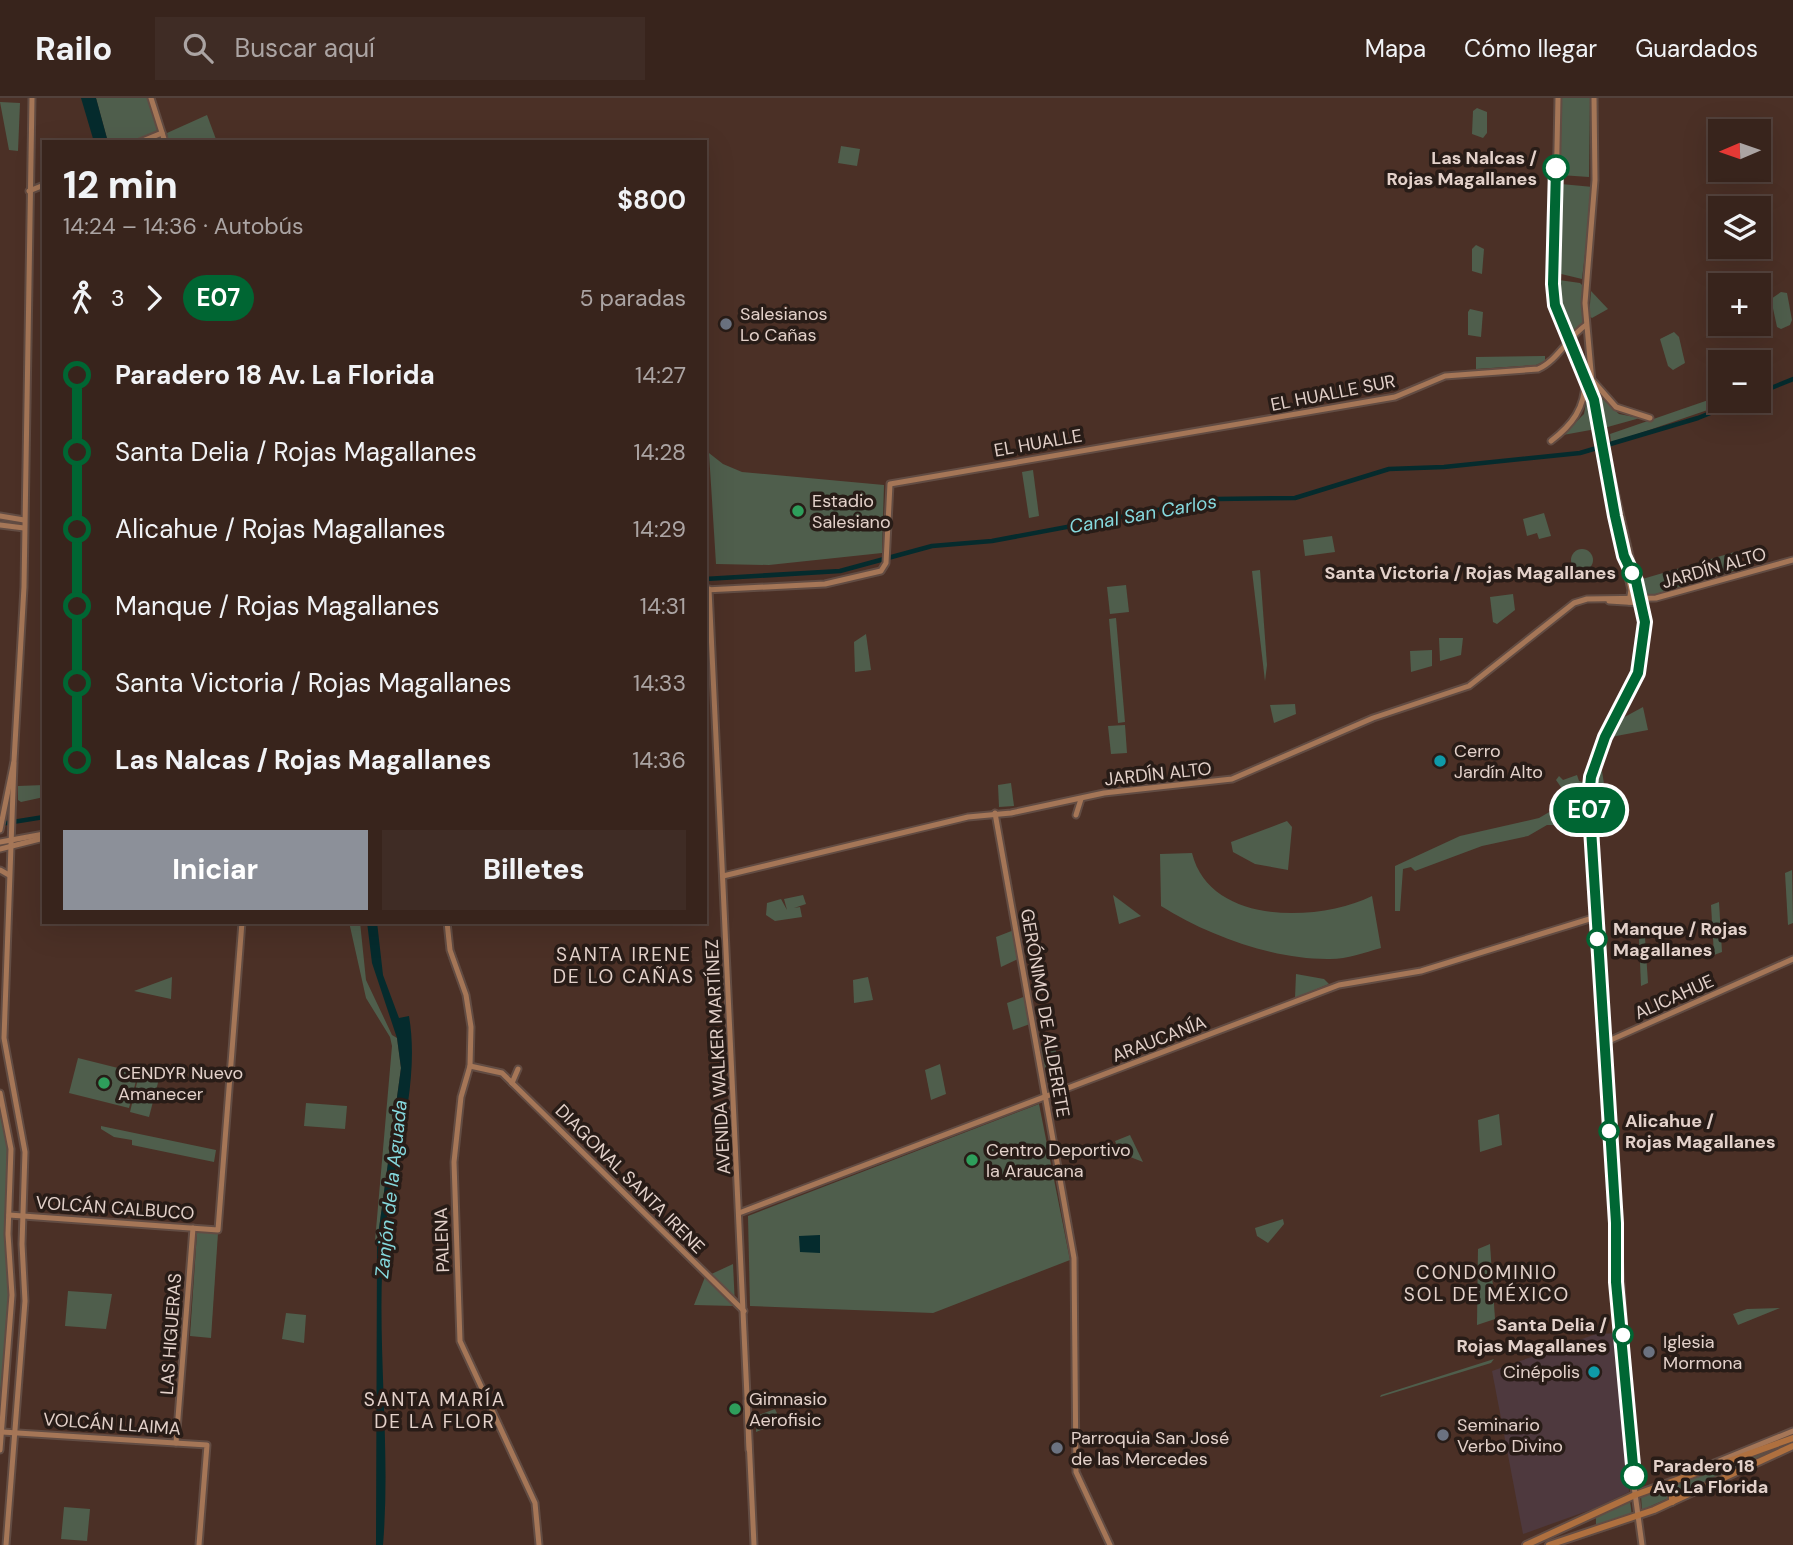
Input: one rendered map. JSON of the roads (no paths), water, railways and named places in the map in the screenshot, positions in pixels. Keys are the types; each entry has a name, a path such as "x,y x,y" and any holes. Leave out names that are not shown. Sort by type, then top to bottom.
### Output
{"main road":[{"path":"1526,1545 1635,1495 1793,1438"},
{"path":"1549,1545 1672,1502 1793,1446"},
{"path":"1664,1485 1672,1492 1672,1502"},
{"path":"1595,1514 1593,1522 1600,1529"}],"street":[{"path":"6,1545 25,1301 22,1215 25,1138 8,1072 4,1038 24,528 32,98"},
{"path":"151,98 164,140"},
{"path":"1558,98 1553,284 1557,312 1594,400"},
{"path":"1594,98 1596,166 1586,284 1586,325 1594,400 1622,547 1627,554 1629,601"},
{"path":"144,140 162,132"},
{"path":"29,191 42,186"},
{"name":"EL HUALLE SUR","path":"1190,430 1399,396 1451,375 1538,369 1550,361 1568,338 1586,325"},
{"path":"1551,441 1577,415 1583,400 1585,378"},
{"path":"1592,379 1616,407 1650,418"},
{"name":"EL HUALLE","path":"707,590 825,584 881,571 886,563 890,484 1190,430"},
{"path":"1611,486 1641,601 1645,627 1640,667 1605,737 1590,784 1616,1223 1616,1282 1620,1300 1635,1495 1642,1545"},
{"path":"24,520 3,517 2,525 24,528"},
{"name":"JARDÍN ALTO","path":"723,876 943,822 1011,813 1084,797 1217,783 1238,777 1356,725 1469,686 1566,607 1580,601 1641,601 1692,590 1793,560"},
{"name":"AVENIDA WALKER MARTÍNEZ","path":"707,590 754,1545"},
{"path":"0,830 14,763"},
{"path":"1076,816 1077,803 1084,797"},
{"name":"GERÓNIMO DE ALDERETE","path":"995,813 1074,1260 1076,1472 1110,1545"},
{"path":"0,842 42,836"},
{"path":"0,849 42,837"},
{"path":"0,870 9,875"},
{"name":"ARAUCANÍA","path":"739,1213 1339,985 1421,971 1596,917"},
{"name":"VOLCÁN CALBUCO","path":"9,1215 218,1230 242,924"},
{"name":"PALENA","path":"447,924 450,950 469,1013 470,1066 462,1092 454,1151 460,1341 535,1503 539,1545"},
{"name":"ALICAHUE","path":"1604,1043 1793,960"},
{"name":"DIAGONAL SANTA IRENE","path":"470,1066 495,1069 512,1083 744,1311"},
{"path":"512,1083 518,1069"},
{"path":"0,1093 11,1149 9,1215 12,1303 0,1450"},
{"name":"LAS HIGUERAS","path":"176,1443 193,1228"},
{"path":"1695,1473 1793,1431"},
{"name":"VOLCÁN LLAIMA","path":"2,1432 207,1445 199,1545"}],"water":[{"path":"81,98 96,98 107,140 93,140"},
{"name":"Zanjón de la Aguada","path":"367,924 377,924 383,975 399,1018 409,1016 412,1045 408,1104 383,1253 386,1472 383,1545 376,1545 377,1243 401,1068 397,1038 372,963"},
{"path":"820,1235 820,1253 800,1252 799,1236"}],"waterway":[{"name":"Canal San Carlos","path":"1771,388 1793,379"},
{"name":"Canal San Carlos","path":"707,579 840,571 932,546 992,541 1216,499 1295,498 1389,469 1444,467 1580,453 1710,413"},
{"name":"Canal San Carlos","path":"0,824 42,817"}],"place":[{"name":"Las Nalcas / Rojas Magallanes","path":"1556,168"},
{"name":"Salesianos Lo Cañas","path":"726,324"},
{"name":"Estadio Salesiano","path":"798,511"},
{"name":"Santa Victoria / Rojas Magallanes","path":"1632,573"},
{"name":"Cerro Jardín Alto","path":"1440,761"},
{"name":"Manque / Rojas Magallanes","path":"1597,939"},
{"name":"CENDYR Nuevo Amanecer","path":"104,1083"},
{"name":"Alicahue / Rojas Magallanes","path":"1609,1131"},
{"name":"Centro Deportivo la Araucana","path":"972,1160"},
{"name":"Santa Delia / Rojas Magallanes","path":"1623,1335"},
{"name":"Iglesia Mormona","path":"1649,1352"},
{"name":"Cinépolis","path":"1594,1372"},
{"name":"Gimnasio Aerofisic","path":"735,1409"},
{"name":"Seminario Verbo Divino","path":"1443,1435"},
{"name":"Parroquia San José de las Mercedes","path":"1057,1448"},
{"name":"Paradero 18 Av. La Florida","path":"1634,1476"}],"district":[{"name":"SANTA IRENE DE LO CAÑAS","path":"624,965"},
{"name":"CONDOMINIO SOL DE MÉXICO","path":"1487,1283"},
{"name":"SANTA MARÍA DE LA FLOR","path":"435,1410"}]}
